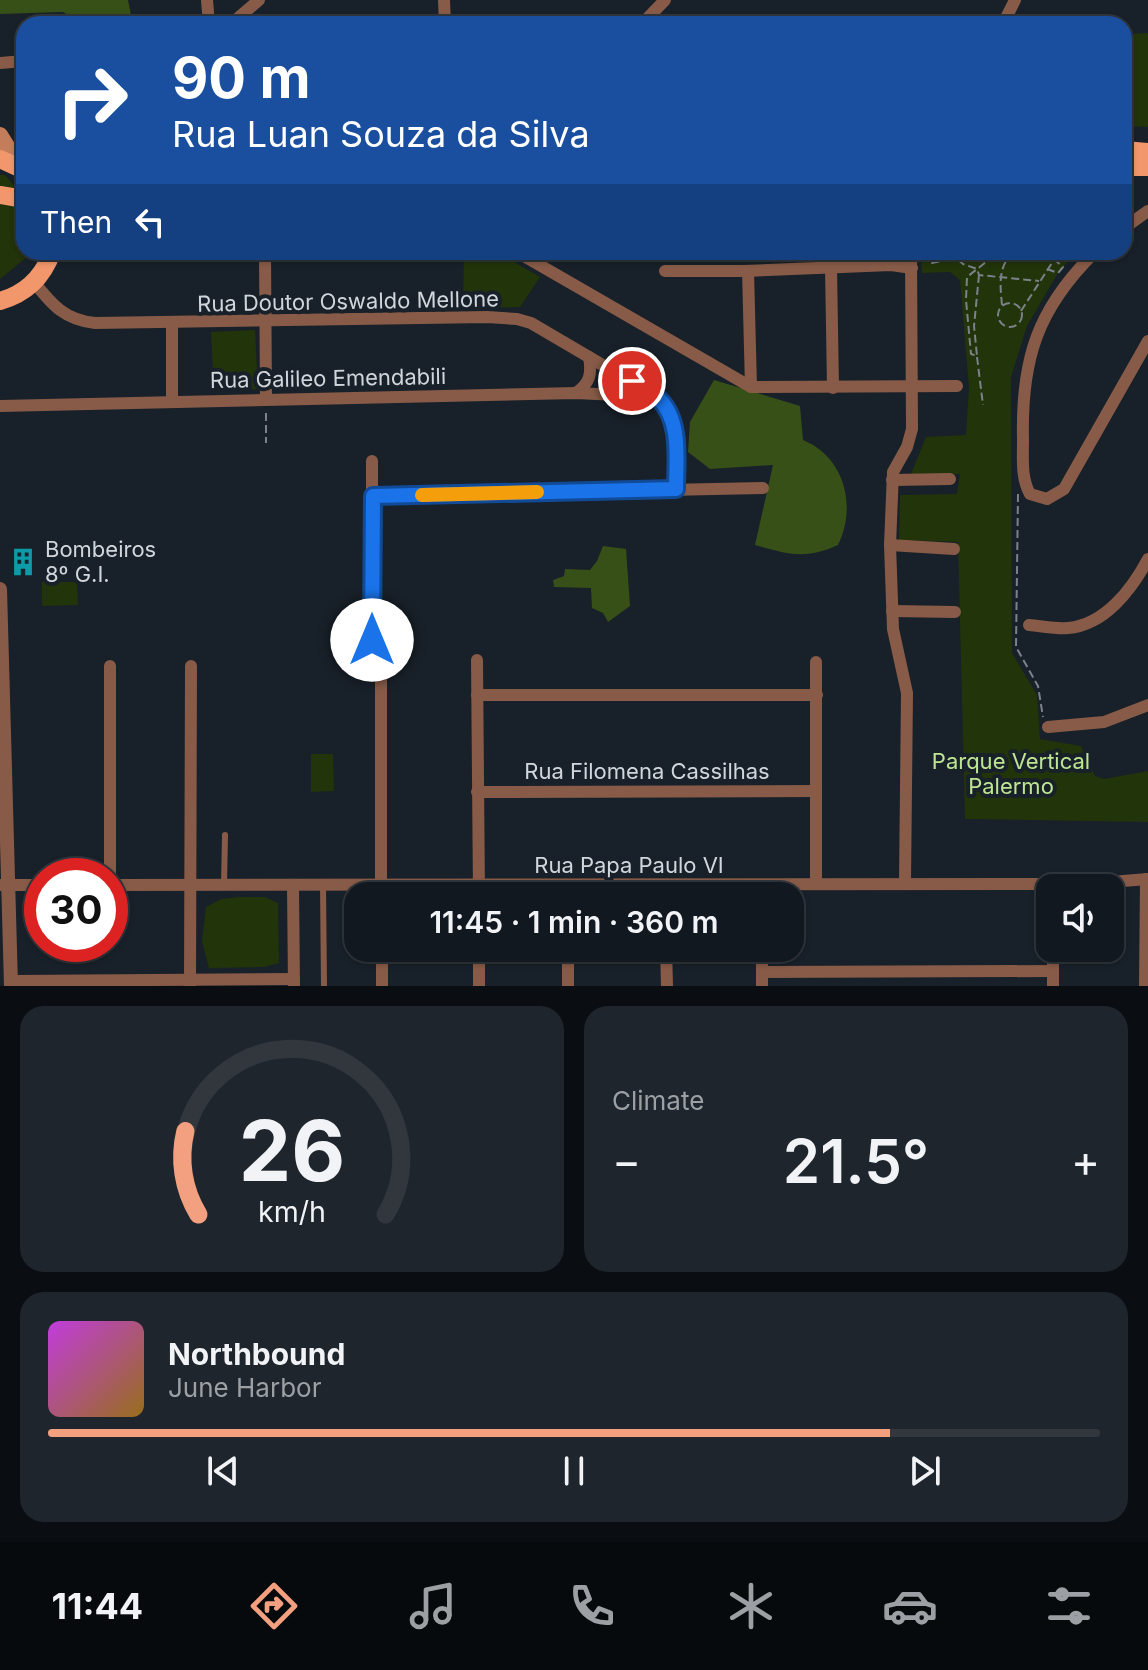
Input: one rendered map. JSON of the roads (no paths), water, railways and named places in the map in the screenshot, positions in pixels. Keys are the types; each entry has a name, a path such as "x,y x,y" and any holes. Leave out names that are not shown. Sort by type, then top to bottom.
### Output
{"main road":[{"path":"0,135 16,160"},
{"path":"0,302 19,294 34,282 49,260"}],"street":[{"path":"245,16 259,0"},
{"path":"265,260 266,399"},
{"path":"533,260 751,387 957,386"},
{"path":"905,882 907,693 892,611 890,545 893,472 911,437 912,260"},
{"path":"1087,260 1057,297 1029,354 1024,379 1024,478 1030,494 1047,499 1062,491 1148,341"},
{"path":"665,271 891,265 912,268"},
{"path":"831,267 833,388"},
{"path":"748,271 751,387"},
{"name":"Rua Doutor Oswaldo Mellone","path":"34,282 55,308 82,322 506,318 531,323 657,397"},
{"path":"172,323 172,402"},
{"path":"576,393 585,387 590,378 589,357"},
{"name":"Rua Galileo Emendabili","path":"0,406 576,393 657,397"},
{"path":"657,397 669,414 675,433 676,489"},
{"path":"372,461 372,640"},
{"path":"892,480 950,479"},
{"path":"373,496 763,488"},
{"path":"890,545 954,549"},
{"path":"1029,625 1070,628 1096,619 1125,594 1148,559"},
{"path":"0,589 2,789 11,984 294,982 293,885"},
{"path":"892,611 955,612"},
{"path":"477,660 479,882"},
{"path":"381,662 381,882"},
{"path":"816,662 816,883"},
{"path":"110,666 110,858"},
{"path":"190,982 191,666"},
{"path":"477,695 817,695"},
{"path":"1048,727 1104,722 1148,705"},
{"name":"Rua Filomena Cassilhas","path":"477,792 816,791"},
{"path":"1145,986 1147,879"},
{"name":"Rua Papa Paulo VI","path":"1124,881 1147,879"},
{"name":"Rua Papa Paulo VI","path":"804,885 905,882 1036,886"},
{"name":"Rua Papa Paulo VI","path":"128,885 344,887"},
{"path":"382,962 382,986"},
{"path":"479,962 479,986"},
{"path":"568,962 568,986"},
{"path":"666,962 667,986"},
{"path":"762,962 762,986"},
{"path":"1053,962 1053,986"},
{"path":"762,972 1053,971"}],"lane":[{"path":"224,885 225,835"},
{"path":"323,885 324,986"}],"place":[{"name":"Bombeiros 8º G.I.","path":"23,562"}],"park label":[{"name":"Parque Vertical Palermo","path":"1011,774"}]}
